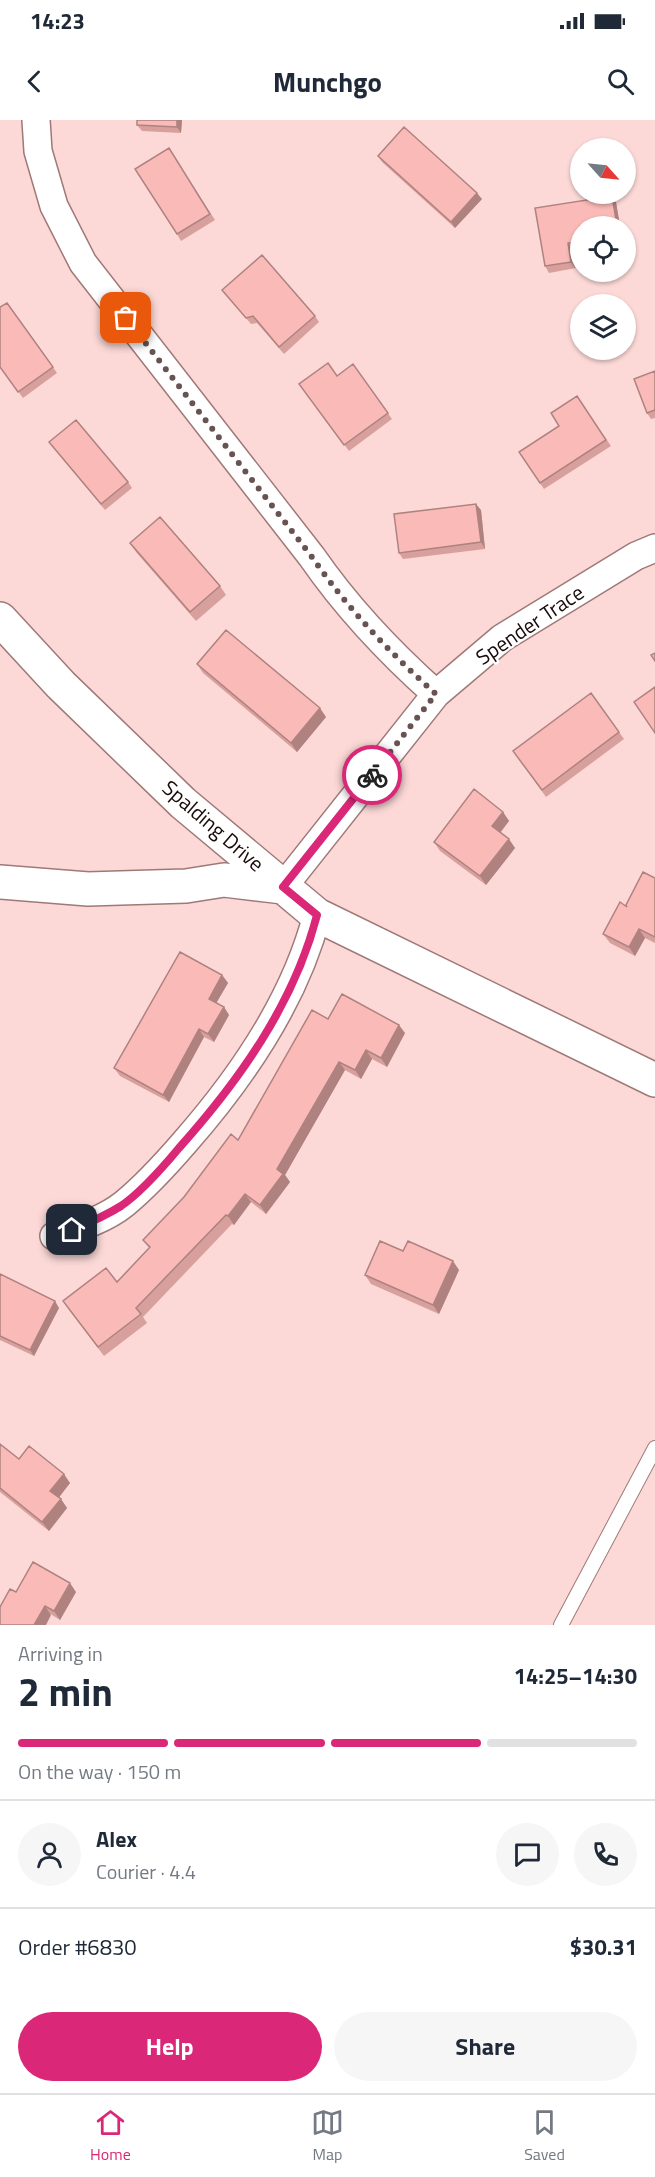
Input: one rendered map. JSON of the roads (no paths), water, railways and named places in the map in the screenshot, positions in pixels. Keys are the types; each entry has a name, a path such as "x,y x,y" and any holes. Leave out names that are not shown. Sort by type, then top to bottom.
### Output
{"street":[{"path":"36,120 38,151 54,206 83,263 333,587 396,658 436,694"},
{"name":"Spender Trace","path":"283,887 436,694 502,638 636,556 655,548"},
{"name":"Spalding Drive","path":"0,619 61,685 183,803 317,915 655,1080"},
{"path":"0,882 88,889 186,886 224,880 283,887"},
{"path":"54,1236 90,1223 123,1205 164,1166 202,1122 234,1082 264,1036 297,976 309,948 317,915"}],"lane":[{"path":"561,1625 655,1448"}]}
